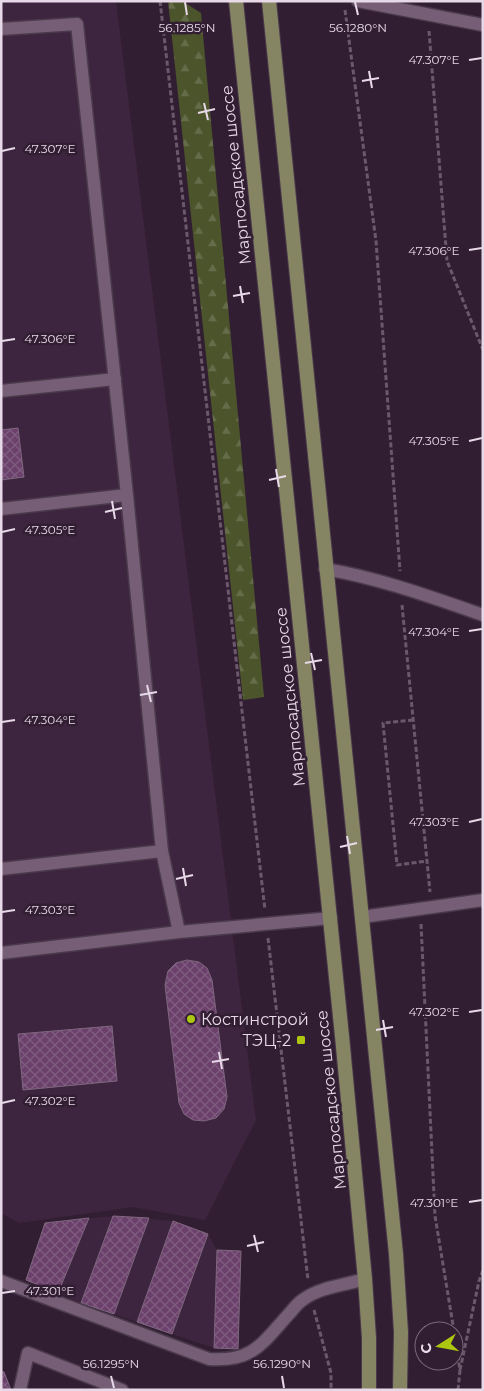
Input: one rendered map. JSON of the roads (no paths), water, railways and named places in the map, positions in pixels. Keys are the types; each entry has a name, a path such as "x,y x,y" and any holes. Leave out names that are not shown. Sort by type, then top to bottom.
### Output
{"main road":[{"name":"Марпосадское шоссе","path":"236,1 331,918 365,1279 369,1338 369,1390"},
{"path":"269,1 396,1254 400,1332 400,1390"}],"lane":[{"path":"358,1 428,16 483,25"},
{"path":"1,28 77,24 127,495 162,851 179,932"},
{"path":"1,391 115,379"},
{"path":"1,509 127,495"},
{"path":"325,568 355,574 400,587 483,615"},
{"path":"1,869 162,851"},
{"path":"362,917 483,900"},
{"path":"1,953 179,932 331,918"},
{"path":"1,1281 209,1359 227,1360 244,1356 263,1343 301,1300 311,1294 365,1279"},
{"path":"20,1390 28,1352 122,1390"}],"place":[{"name":"Костинстрой","path":"191,1019"},
{"name":"ТЭЦ-2","path":"301,1040"}]}
